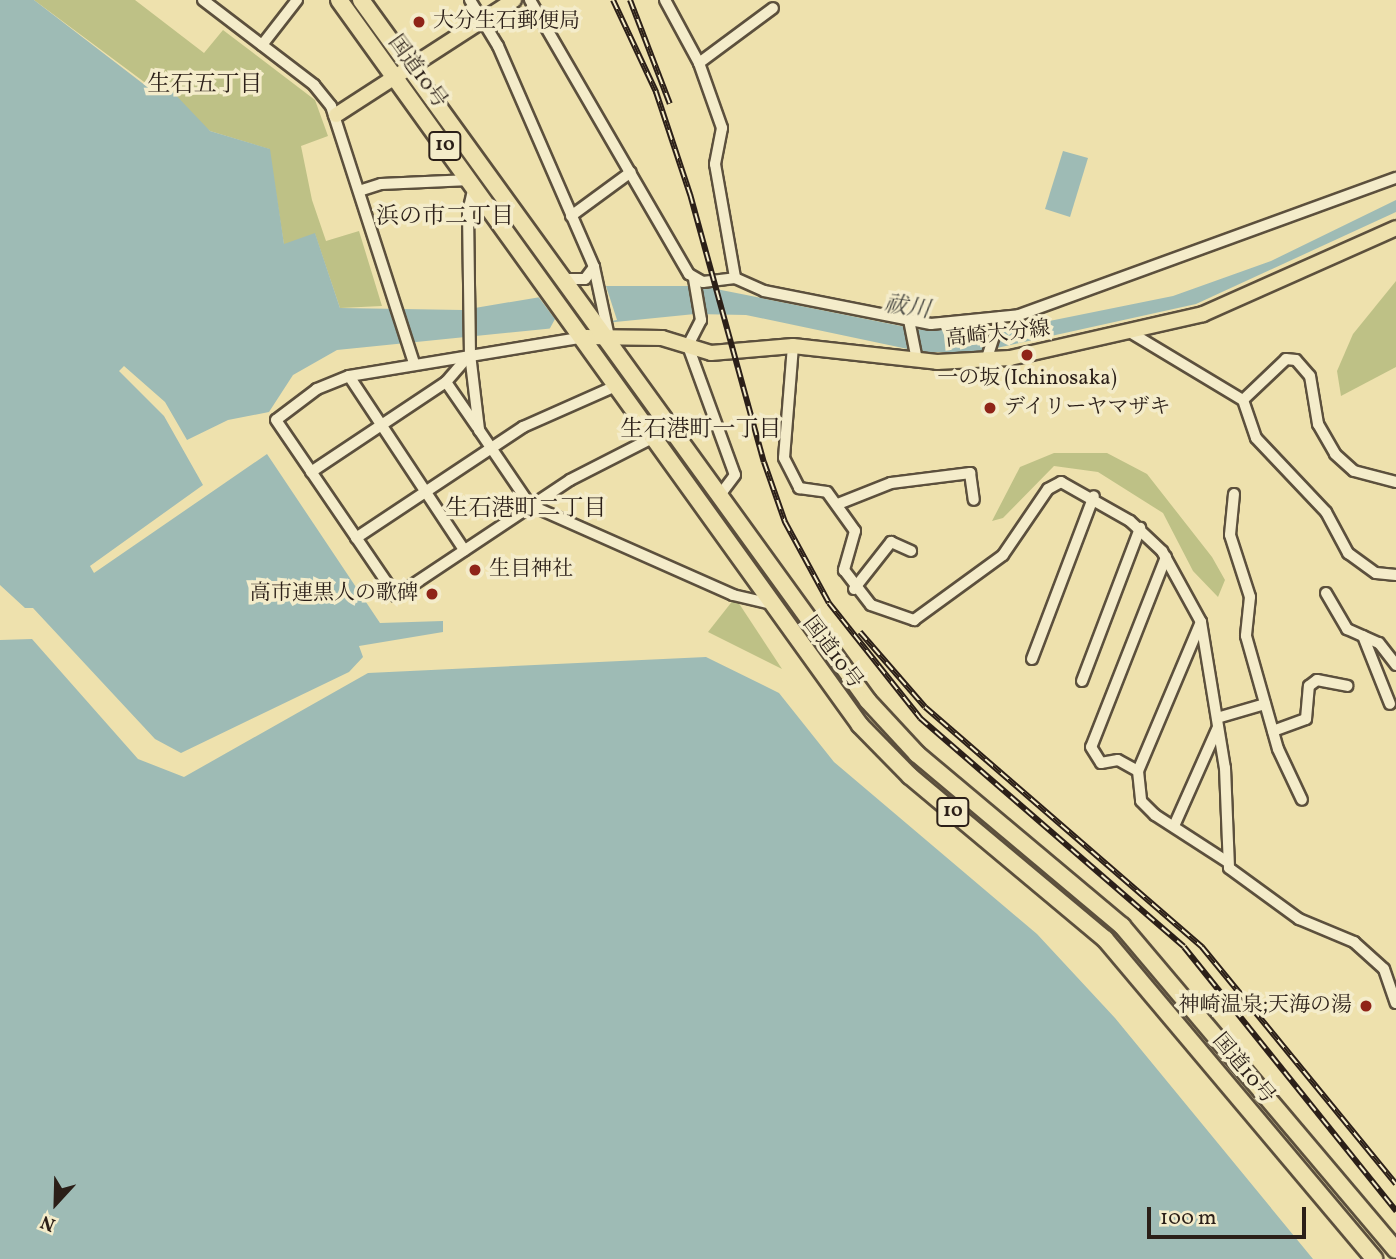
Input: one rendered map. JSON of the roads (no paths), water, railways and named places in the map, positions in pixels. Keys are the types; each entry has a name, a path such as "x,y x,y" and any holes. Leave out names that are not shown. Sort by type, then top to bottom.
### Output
{"highway":[{"name":"国道10号","path":"339,0 581,332 769,603 888,755 1063,899 1132,968 1374,1259"},
{"name":"国道10号","path":"361,0 605,327 720,495 884,719 1122,926 1396,1250"}],"main road":[{"path":"335,115 514,0"},
{"name":"高崎大分線","path":"581,332 605,327 711,353 793,346 916,357 987,357 1133,334 1254,295 1396,228"}],"street":[{"path":"203,0 321,92 335,115 414,363"},
{"path":"262,45 296,0"},
{"path":"470,0 484,19 594,267 605,327"},
{"path":"530,0 693,281 701,320 688,346 735,475 720,495"},
{"path":"665,0 699,63 722,128 715,164 736,278"},
{"path":"699,63 774,8"},
{"path":"572,216 631,172"},
{"path":"693,281 736,278 764,291 909,323 999,321 1062,303 1396,178"},
{"path":"359,191 381,184 472,183 468,212 470,354 479,429"},
{"path":"571,284 585,279 594,267"},
{"path":"987,357 999,321"},
{"path":"909,323 916,357"},
{"path":"581,332 349,376 278,415 311,472 396,596 530,505 654,437"},
{"path":"1133,334 1243,400 1256,438 1326,512 1348,553 1376,573 1396,575"},
{"path":"793,346 784,458 799,488 820,489 838,504 857,536 844,570 854,589 871,605 914,620 1003,555 1053,484 1067,482 1094,496 1140,528 1167,557 1200,622 1218,722 1228,800 1226,861"},
{"path":"311,472 446,382 466,367 470,354"},
{"path":"1243,400 1286,359 1296,360 1310,376 1318,424 1335,454 1354,471 1396,482"},
{"path":"349,376 378,426 464,550"},
{"path":"446,382 530,505 733,595 769,603"},
{"path":"356,538 491,447 618,385"},
{"path":"838,504 891,482 970,472 974,500"},
{"path":"1234,494 1230,535 1250,597 1246,636 1273,731 1302,800"},
{"path":"1032,659 1094,496"},
{"path":"1082,681 1140,528"},
{"path":"854,589 891,542 911,551"},
{"path":"1138,771 1118,760 1101,763 1091,747 1167,557"},
{"path":"1325,593 1347,629 1379,643 1396,665"},
{"path":"1200,622 1138,771 1142,800 1174,826 1226,861 1246,886 1354,942 1384,969 1396,1003"},
{"path":"1363,636 1390,704"},
{"path":"1273,731 1306,719 1309,685 1317,680 1347,686"},
{"path":"1174,826 1218,722 1265,704"},
{"path":"1384,969 1396,968"}],"water":[{"path":"0,0 34,0 150,89 170,89 210,131 270,149 284,244 315,233 340,308 463,310 606,286 701,286 921,330 1010,329 1173,296 1271,261 1396,200 1396,212 1196,304 979,352 922,352 746,315 695,314 337,350 293,375 269,412 228,420 187,440 165,402 124,366 119,371 164,416 203,485 90,566 94,573 267,454 380,623 443,621 443,632 359,646 363,657 349,672 181,753 155,739 33,608 25,608 0,585"},
{"path":"1063,151 1088,158 1070,217 1045,209"},
{"path":"32,639 138,759 184,777 368,673 706,657 779,693 834,762 1037,934 1115,1018 1313,1259 0,1259 0,640"}],"railway":[{"path":"613,0 656,92 690,194 764,462 785,522 829,603 920,718 1184,947 1396,1211"},
{"path":"630,0 670,104"},
{"path":"860,632 925,707 1202,947 1396,1184"}],"place":[{"name":"大分生石郵便局","path":"419,22"},
{"name":"一の坂 (Ichinosaka)","path":"1027,355"},
{"name":"デイリーヤマザキ","path":"990,408"},
{"name":"生目神社","path":"475,570"},
{"name":"高市連黒人の歌碑","path":"432,594"},
{"name":"神崎温泉;天海の湯","path":"1366,1006"}],"district":[{"name":"生石五丁目","path":"205,85"},
{"name":"浜の市二丁目","path":"445,217"},
{"name":"生石港町一丁目","path":"701,430"},
{"name":"生石港町二丁目","path":"526,509"}],"water label":[{"name":"祓川","path":"907,308"}]}
